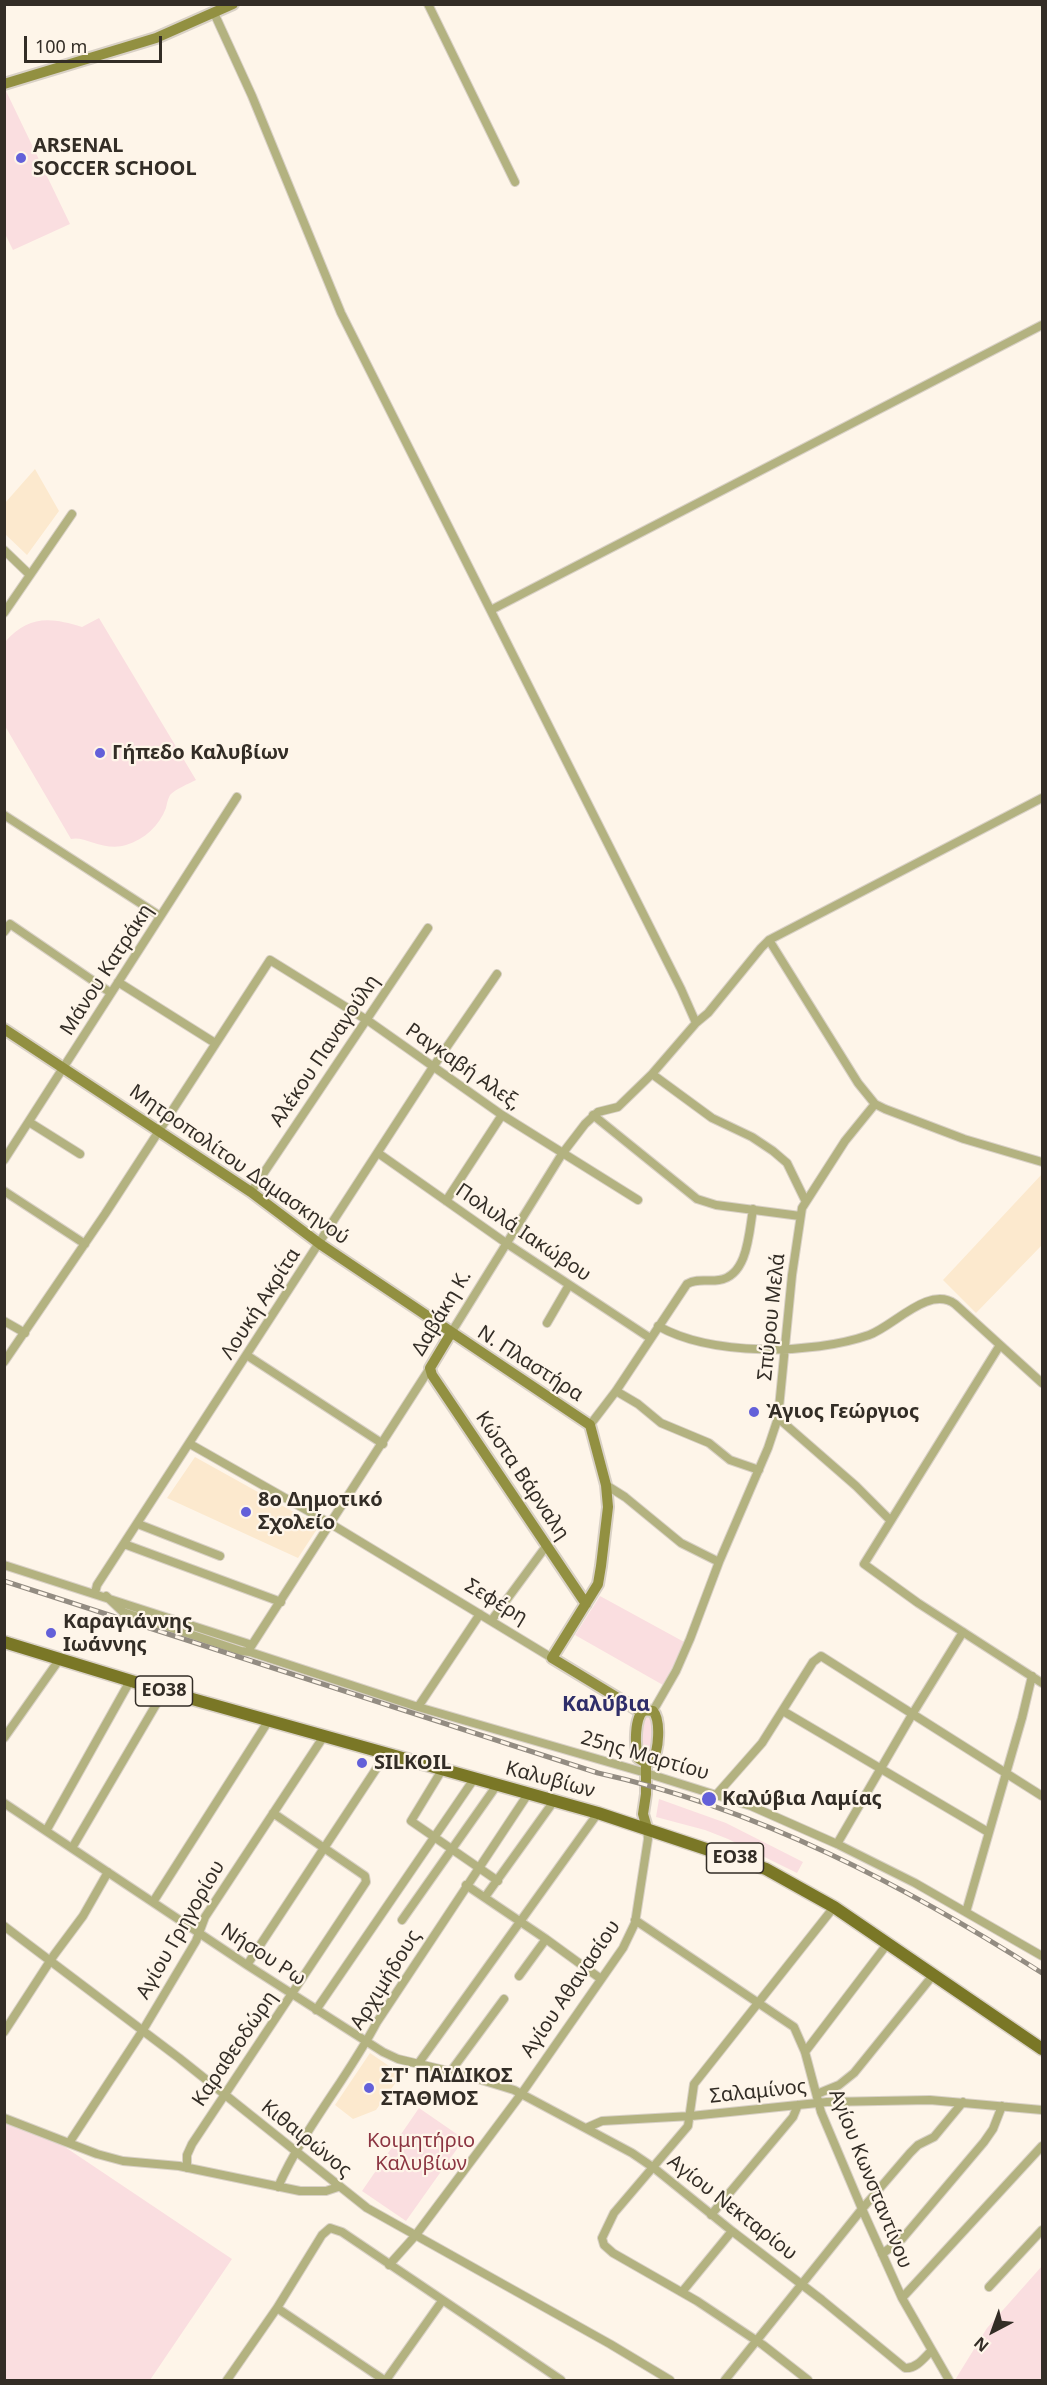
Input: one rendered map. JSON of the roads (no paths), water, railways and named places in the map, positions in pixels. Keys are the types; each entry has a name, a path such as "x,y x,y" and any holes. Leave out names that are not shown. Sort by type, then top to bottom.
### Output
{"main road":[{"name":"Καλυβίων","path":"4,1642 164,1691 598,1813 766,1869 834,1907 1042,2049"}],"street":[{"path":"5,84 156,38 217,9 233,4"},
{"path":"428,4 515,182"},
{"path":"217,9 340,313 491,610 696,1023"},
{"path":"491,610 1042,325"},
{"path":"4,613 72,514"},
{"path":"4,550 30,575"},
{"name":"Μάνου Κατράκη","path":"4,1160 237,797"},
{"path":"593,1115 618,1107 652,1074 696,1023 708,1013 736,976 769,940 1042,798"},
{"path":"4,815 160,916"},
{"path":"4,932 10,924 111,993"},
{"name":"Αλέκου Παναγούλη","path":"251,1192 428,928"},
{"path":"769,940 858,1083 875,1104 964,1139 1042,1162"},
{"name":"Ραγκαβή Αλεξ,","path":"215,1043 270,960 365,1020 502,1115 638,1200"},
{"name":"Λουκή Ακρίτα","path":"95,1593 97,1585 248,1356 433,1067 497,974"},
{"path":"4,1362 85,1244 215,1043 118,982"},
{"name":"Μητροπολίτου Δαμασκηνού","path":"4,1029 251,1192 320,1244 451,1333"},
{"path":"652,1074 712,1118 752,1137 787,1162 805,1200"},
{"name":"Σπύρου Μελά","path":"653,1711 686,1650 778,1418 800,1216 805,1200 845,1141 875,1104"},
{"path":"446,1201 502,1115"},
{"path":"593,1115 705,1203 800,1216"},
{"name":"Δαβάκη Κ.","path":"251,1648 430,1368 562,1154 593,1115"},
{"path":"29,1122 80,1154"},
{"name":"Πολυλά Ιακώβου","path":"378,1154 506,1243 650,1338"},
{"path":"4,1191 85,1244"},
{"path":"552,1658 598,1584 601,1566 608,1507 606,1485 590,1425 616,1391 687,1284 699,1280 728,1278 739,1268 753,1209"},
{"path":"548,1323 570,1285"},
{"path":"658,1326 678,1336 703,1343 786,1348 823,1347 874,1333 918,1306 934,1299 944,1299 955,1304 1042,1383"},
{"path":"4,1321 25,1333"},
{"name":"Ν. Πλαστήρα","path":"451,1333 590,1425"},
{"path":"1000,1345 864,1564 1042,1683"},
{"path":"248,1356 382,1444"},
{"name":"Κώστα Βάρναλη","path":"430,1368 435,1381 586,1604"},
{"path":"616,1391 638,1404 661,1423 709,1443 730,1460 759,1470"},
{"path":"778,1418 856,1486 890,1520"},
{"name":"Σεφέρη","path":"190,1444 331,1524 641,1712"},
{"path":"606,1485 625,1497 681,1544 719,1562"},
{"path":"138,1524 220,1556"},
{"path":"124,1544 281,1602"},
{"path":"491,1620 547,1545"},
{"name":"25ης Μαρτίου","path":"4,1565 106,1596 418,1707 646,1768 771,1814 837,1844 966,1912 1042,1956"},
{"path":"418,1707 480,1614"},
{"path":"837,1844 963,1632"},
{"path":"717,1794 762,1743 813,1662 820,1656 1042,1796"},
{"path":"4,1738 59,1660"},
{"path":"966,1912 1032,1676"},
{"path":"46,1831 130,1681"},
{"path":"72,1848 164,1691"},
{"path":"646,1768 656,1752 657,1719 653,1711 647,1709 638,1717 636,1755 646,1768 643,1814 647,1828"},
{"path":"783,1711 988,1832"},
{"path":"153,1902 269,1720"},
{"name":"Αγίου Γρηγορίου","path":"69,2143 143,2030 196,1941 205,1917 324,1736"},
{"path":"248,1965 386,1754"},
{"path":"442,1770 411,1820 498,1881"},
{"path":"316,2010 474,1779"},
{"path":"402,1920 497,1785"},
{"name":"Αρχιμήδους","path":"278,2187 296,2151 478,1866 528,1794"},
{"path":"485,1897 554,1801"},
{"name":"Νήσου Ρω","path":"4,1803 316,2010 391,2056 451,2071 522,2093"},
{"path":"273,1813 325,1847"},
{"path":"418,2064 598,1813"},
{"name":"Αγίου Αθανασίου","path":"389,2265 416,2236 522,2093 622,1948 635,1920 648,1837 647,1828"},
{"name":"Καραθεοδώρη","path":"187,2168 188,2150 366,1882 365,1876 325,1847"},
{"path":"4,2032 51,1960 80,1921 108,1872"},
{"path":"466,1885 546,1938 601,1979"},
{"path":"808,2380 758,2341 682,2292 613,2253 602,2240 604,2230 614,2213 688,2126 693,2085 834,1907"},
{"name":"Αγίου Κωνσταντίνου","path":"635,1920 794,2027 818,2098 862,2209 902,2298 946,2379"},
{"name":"Κιθαιρώνος","path":"4,1926 143,2030 338,2187 377,2215 610,2344 670,2380"},
{"path":"519,1976 546,1938"},
{"path":"804,2052 888,1943"},
{"path":"818,2098 854,2073 934,1974"},
{"path":"451,2071 504,2000"},
{"name":"Αγίου Νεκταρίου","path":"522,2093 654,2168 711,2215 909,2368 916,2365 931,2350"},
{"name":"Σαλαμίνος","path":"586,2128 602,2121 691,2116 798,2105 818,2098 963,2102 1042,2110"},
{"path":"725,2380 910,2152 934,2136 963,2102"},
{"path":"711,2215 793,2117 798,2105"},
{"path":"882,2254 902,2239 984,2142 993,2129 1002,2106"},
{"path":"4,2118 97,2154 123,2161 162,2163 313,2192 338,2187"},
{"path":"902,2298 1042,2146"},
{"path":"226,2380 276,2308 322,2235 330,2228 342,2232 561,2380"},
{"path":"989,2287 1042,2230"},
{"path":"682,2292 732,2231"},
{"path":"276,2308 385,2380 442,2301"}],"railway":[{"path":"4,1581 598,1773 657,1788 715,1807 772,1829 884,1881 938,1910 1042,1973"}],"place":[{"name":"ARSENAL SOCCER SCHOOL","path":"21,158"},
{"name":"Γήπεδο Καλυβίων","path":"100,753"},
{"name":"Ὰγιος Γεώργιος","path":"754,1412"},
{"name":"8ο Δημοτικό Σχολείο","path":"246,1512"},
{"name":"Καραγιάννης Ιωάννης","path":"51,1633"},
{"name":"SILKOIL","path":"362,1763"},
{"name":"Καλύβια Λαμίας","path":"709,1799"},
{"name":"ΣΤ' ΠΑΙΔΙΚΟΣ ΣΤΑΘΜΟΣ","path":"369,2088"}],"district":[{"name":"Καλύβια","path":"606,1705"}],"park label":[{"name":"Κοιμητήριο Καλυβίων","path":"421,2152"}]}
